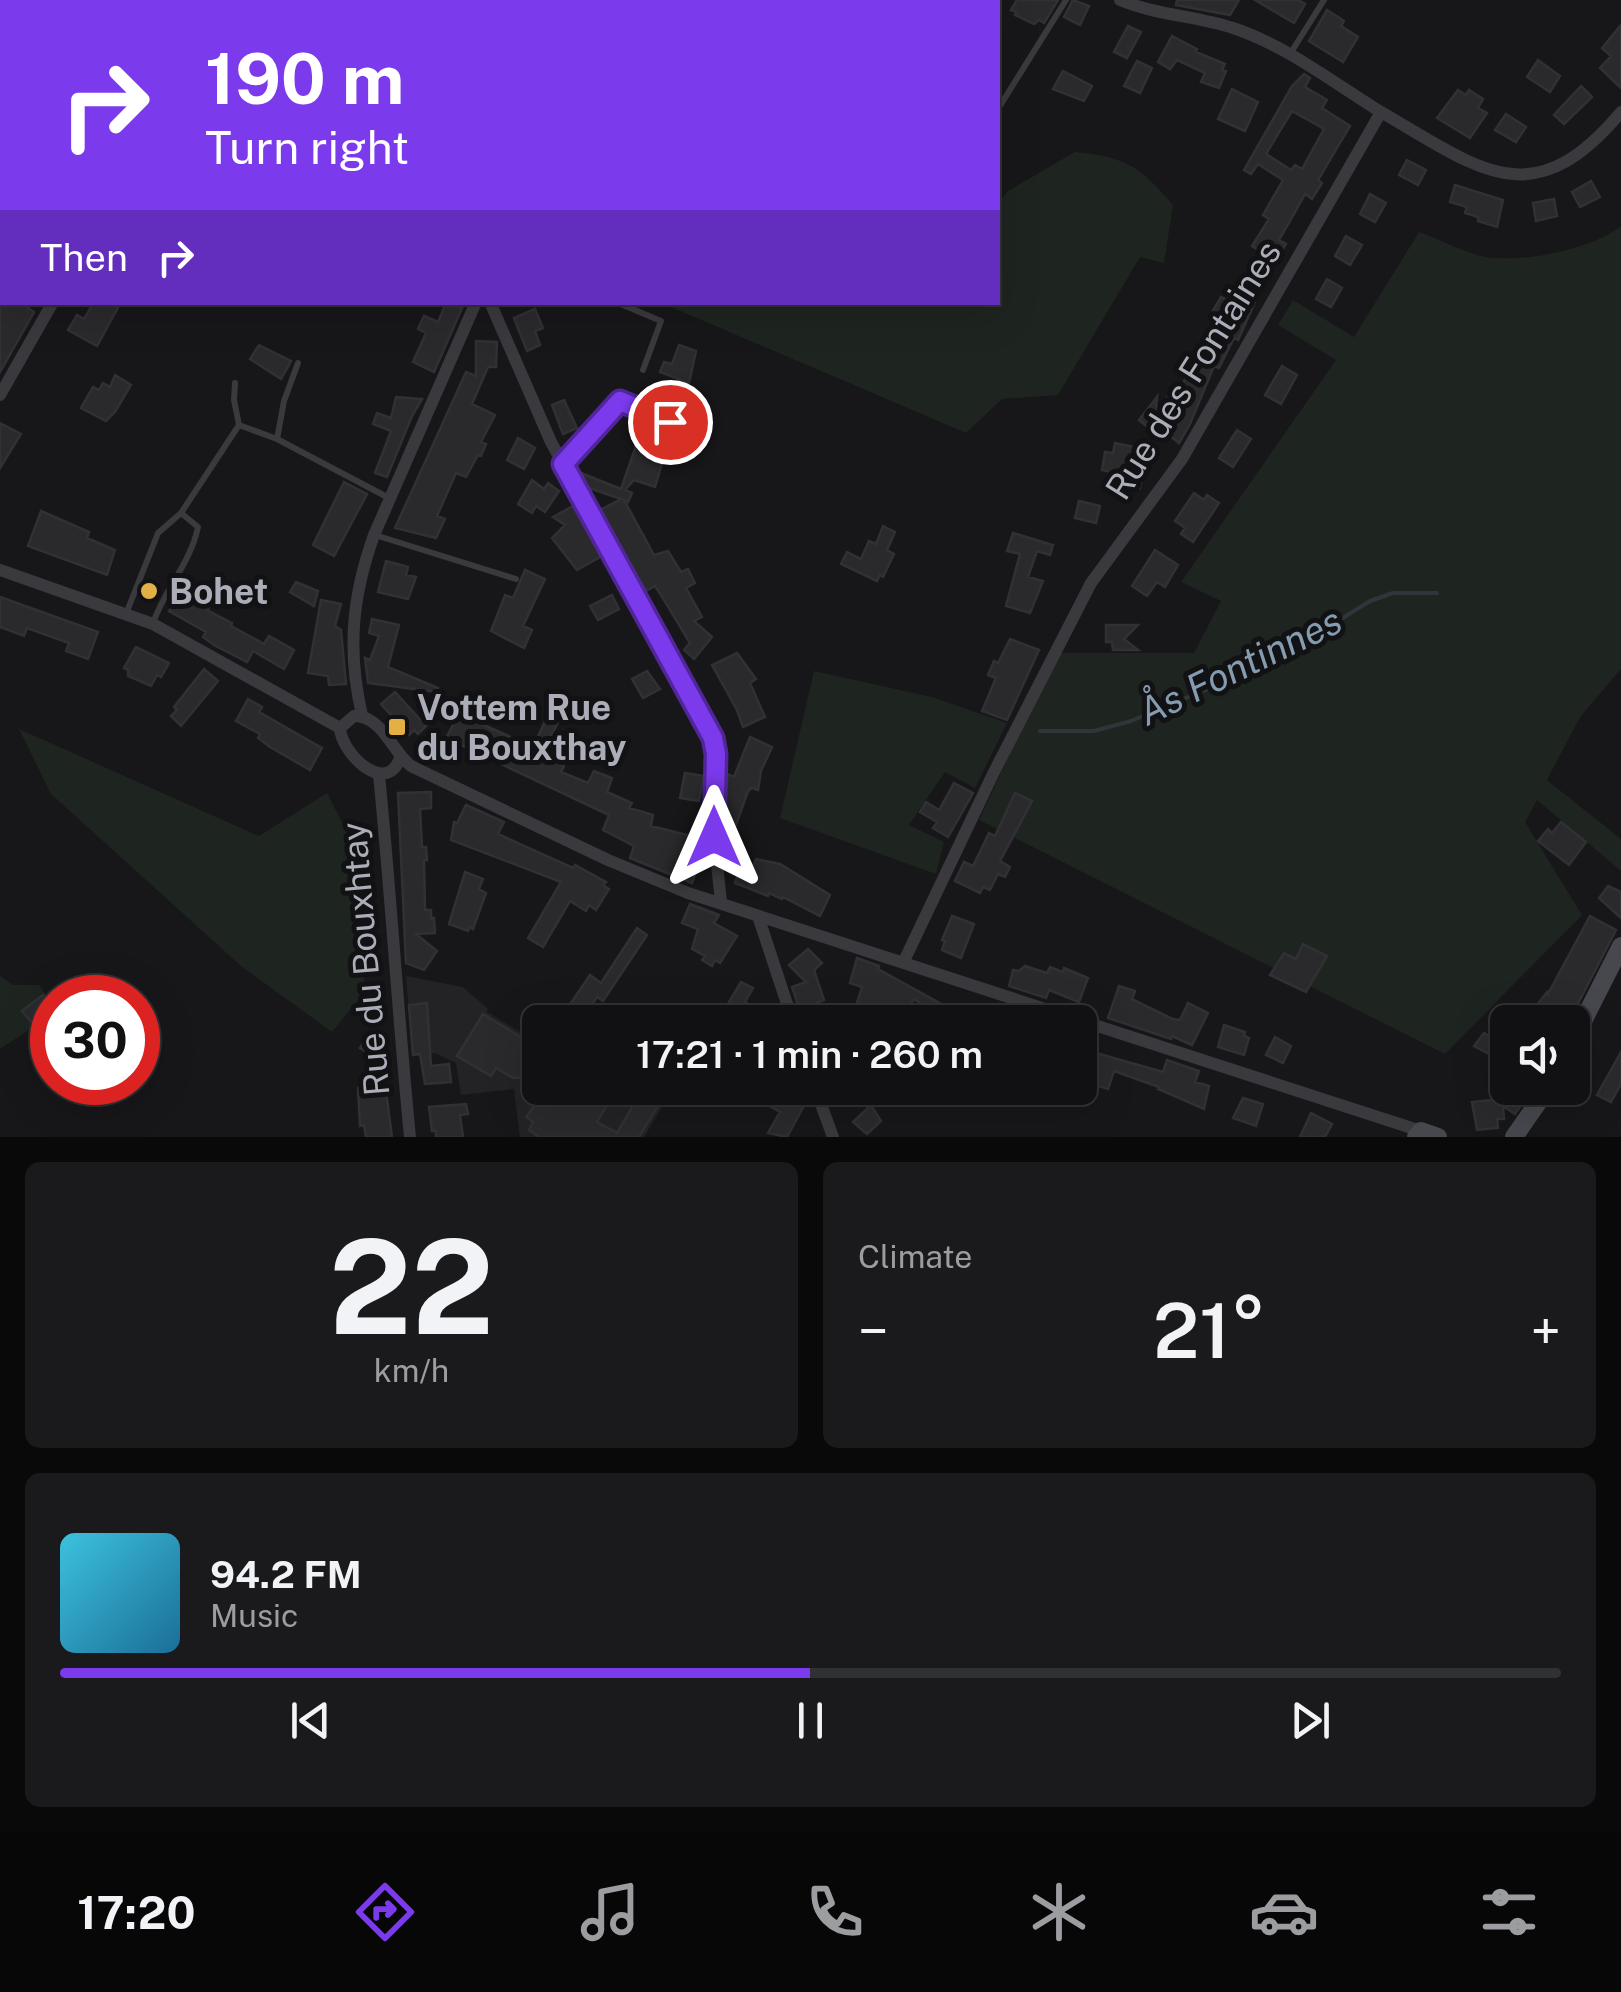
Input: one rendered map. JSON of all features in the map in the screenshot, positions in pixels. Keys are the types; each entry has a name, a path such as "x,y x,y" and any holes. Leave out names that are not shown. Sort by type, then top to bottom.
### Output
{"street":[{"path":"1120,0 1232,28 1289,56 1466,161 1490,171 1514,175 1556,168 1579,156 1621,112"},
{"name":"Rue des Fontaines","path":"904,961 993,774 1091,583 1182,460 1381,112"},
{"path":"0,395 51,305"},
{"path":"362,716 356,691 353,617 360,575 475,305"},
{"path":"491,305 563,464 713,738 716,754 712,817 721,902"},
{"path":"0,570 153,624 340,728 346,747 370,771 379,775 393,771 400,758 398,748 370,720 362,716 345,720 340,728"},
{"path":"400,758 608,860 758,916 1425,1135"},
{"name":"Rue du Bouxhtay","path":"379,775 410,1137"},
{"path":"758,916 787,1005"},
{"path":"1590,1007 1621,946"},
{"path":"822,1105 833,1137"},
{"path":"1514,1137 1536,1105"}],"lane":[{"path":"1000,106 1066,0"},
{"path":"1289,56 1324,0"},
{"path":"623,305 660,321 643,370"},
{"path":"276,439 298,362"},
{"path":"126,614 158,533 180,514 239,425 235,383"},
{"path":"563,464 620,401 690,428"},
{"path":"239,425 276,439 390,498"},
{"path":"153,624 172,582 194,548 198,527 180,514"},
{"path":"374,535 516,579"}],"shaded area":[{"path":"1075,152 1131,166 1173,205 1164,263 1140,257 1058,395 1002,399 966,433 671,307 1000,305 1000,201 1008,191"},
{"path":"1621,226 1621,669 1580,717 1547,780 1621,839 1621,871 1537,800 1525,822 1582,915 1445,1054 979,820 1057,653 1194,653 1221,601 1181,582 1336,360 1278,325 1293,300 1354,337 1419,232 1493,258 1542,255 1578,247"},
{"path":"814,671 932,697 1007,723 975,788 945,772 909,825 944,842 936,874 780,818"},
{"path":"19,729 259,836 327,793 353,844 365,992 332,1032 241,966 51,794"},
{"path":"0,976 13,985 30,985 30,1029 0,1049"},
{"path":"406,976 463,987 487,1012 522,1033 522,1105 663,1105 644,1137 520,1137 514,1089 461,1095 456,1063 435,1053 412,1055"}],"building":[{"path":"1017,0 1058,0 1044,23 1039,20 1034,24 1011,10"},
{"path":"1073,0 1089,6 1080,25 1064,17"},
{"path":"1177,0 1239,0 1230,15 1176,5"},
{"path":"1255,0 1298,0 1305,4 1294,23"},
{"path":"1327,10 1358,37 1343,62 1309,41"},
{"path":"1621,25 1621,88 1600,68 1611,56 1602,48"},
{"path":"1128,26 1141,32 1127,58 1114,52"},
{"path":"1172,36 1225,64 1219,88 1201,82 1205,73 1177,60 1170,69 1158,62"},
{"path":"1538,60 1560,76 1550,92 1527,77"},
{"path":"1137,61 1152,68 1140,93 1124,86"},
{"path":"1063,71 1092,86 1084,101 1053,89"},
{"path":"1304,74 1310,78 1305,87 1327,100 1322,108 1350,126 1318,180 1322,183 1312,199 1305,194 1279,240 1286,244 1266,276 1251,267 1260,251 1252,246 1269,219 1263,215 1283,180 1258,164 1251,174 1244,170 1292,86","holes":["1292,111 1324,129 1302,169 1295,165 1291,170 1266,154"]},
{"path":"1581,86 1592,97 1564,124 1554,115"},
{"path":"1232,89 1258,102 1245,131 1218,119"},
{"path":"1458,90 1466,95 1469,90 1483,99 1478,108 1487,113 1470,138 1437,118"},
{"path":"1506,114 1526,127 1516,142 1495,130"},
{"path":"1407,160 1426,170 1418,185 1399,175"},
{"path":"1591,181 1600,197 1580,207 1572,192"},
{"path":"1455,185 1503,200 1497,227 1478,221 1478,217 1465,213 1467,207 1450,202"},
{"path":"1370,194 1386,203 1375,222 1360,214"},
{"path":"1554,199 1557,216 1536,221 1533,203"},
{"path":"1346,236 1362,245 1350,265 1335,256"},
{"path":"1327,279 1342,288 1331,307 1316,299"},
{"path":"1233,290 1255,302 1238,340 1234,338 1219,368 1214,366 1179,443 1153,422 1151,430 1139,420 1157,397 1156,406 1161,409 1168,396 1176,400 1218,315 1213,311 1221,297 1227,300"},
{"path":"0,305 24,305 34,312 0,372"},
{"path":"92,305 119,305 97,346 68,330 77,315 84,319"},
{"path":"445,305 462,308 434,372 413,362 426,333 418,329 424,316 438,322"},
{"path":"535,309 543,328 535,331 540,345 527,351 514,318"},
{"path":"476,341 497,342 496,367 488,367 472,404 495,415 481,442 486,444 481,456 478,455 466,477 456,473 437,516 445,519 436,538 395,528 466,372 476,376"},
{"path":"259,345 291,361 281,379 250,359"},
{"path":"679,345 696,351 689,383 660,372 664,362 672,364"},
{"path":"1282,366 1297,375 1281,404 1265,395"},
{"path":"115,375 131,385 106,421 81,408 93,387 99,390 103,383 110,387"},
{"path":"652,395 707,414 702,425 649,405"},
{"path":"396,397 422,399 387,477 375,473 391,431 373,424 377,413 391,418"},
{"path":"564,400 577,428 563,434 552,405"},
{"path":"0,423 21,434 0,468"},
{"path":"1237,430 1251,439 1233,467 1219,458"},
{"path":"640,434 662,440 659,449 666,450 655,487 634,480 625,490 632,493 628,502 624,500 654,555 668,551 681,572 688,569 695,583 686,588 702,617 694,621 712,637 694,659 684,650 690,643 661,595 655,586 646,591 600,510 621,499 589,488 581,473 621,489"},
{"path":"518,438 535,448 524,469 507,460"},
{"path":"1115,443 1148,450 1140,488 1128,485 1129,476 1102,470 1105,452 1113,453"},
{"path":"532,480 544,489 548,483 559,491 545,512 536,506 532,513 518,504"},
{"path":"344,482 367,494 334,556 313,545"},
{"path":"1194,493 1219,503 1193,542 1181,534 1185,528 1175,521"},
{"path":"1079,501 1100,506 1096,523 1075,518"},
{"path":"573,506 602,556 577,570 552,538 565,525 553,517"},
{"path":"41,511 89,532 87,538 115,550 107,575 28,546"},
{"path":"883,526 895,532 887,550 894,554 883,577 880,575 877,581 841,564 847,552 861,559 869,541 876,544"},
{"path":"1013,533 1053,545 1050,555 1037,551 1028,577 1043,581 1030,613 1006,606 1020,554 1007,551"},
{"path":"1155,550 1178,565 1165,587 1157,582 1147,596 1132,586"},
{"path":"386,561 408,567 406,575 416,577 408,599 378,592"},
{"path":"525,570 545,579 523,626 532,630 524,648 491,631 505,595 513,598"},
{"path":"296,582 318,591 314,606 290,592"},
{"path":"187,585 212,603 207,610 232,623 231,626 264,644 269,636 294,650 284,669 253,651 247,662 241,659 214,645 203,637 206,632 169,611"},
{"path":"612,595 619,609 598,620 590,606"},
{"path":"0,597 98,632 88,659 66,651 69,643 27,628 24,636 0,627"},
{"path":"321,600 341,604 335,626 341,630 346,684 329,685 328,676 308,673"},
{"path":"372,619 399,625 388,667 438,688 437,692 368,683 365,658 370,660 379,636 369,633"},
{"path":"1106,625 1138,625 1124,639 1138,650 1113,650 1112,642 1106,642"},
{"path":"1010,639 1039,650 1007,720 982,711 996,678 988,675"},
{"path":"136,647 169,663 151,686 128,676 124,668"},
{"path":"737,653 756,679 750,683 765,717 743,727 712,665"},
{"path":"204,669 218,681 181,726 171,716 177,710 174,707"},
{"path":"647,671 660,689 643,698 632,679"},
{"path":"395,692 426,726 418,734 414,730 409,735 381,704"},
{"path":"248,699 262,707 259,712 322,748 310,770 236,721"},
{"path":"459,714 533,747 548,715 559,720 541,756 564,766 561,772 588,783 594,771 612,778 607,792 632,803 629,808 653,815 651,826 695,837 689,869 696,872 692,883 630,858 634,846 603,830 609,815 446,738"},
{"path":"750,737 772,747 761,771 758,790 748,791 736,825 724,820 728,774 734,777"},
{"path":"685,773 704,776 699,801 680,798"},
{"path":"954,783 973,793 948,837 933,828 937,822 920,812 926,802 939,810"},
{"path":"431,792 431,808 420,809 422,847 426,847 427,860 425,910 431,910 435,933 416,934 437,951 424,970 406,963 398,793"},
{"path":"1015,793 1032,801 1000,861 1010,867 1005,877 998,874 990,890 983,887 980,893 955,881 964,862 973,866 989,833 995,836"},
{"path":"466,805 504,822 498,834 606,882 603,885 609,889 596,910 589,905 586,911 570,901 543,947 528,938 561,882 451,840 454,822 457,823"},
{"path":"1561,822 1586,842 1569,865 1538,841"},
{"path":"756,859 780,864 830,895 820,916 783,897 769,893 768,896 735,883 740,869 750,874"},
{"path":"465,872 483,879 479,889 486,893 473,929 468,931 449,924"},
{"path":"1608,886 1621,892 1621,918 1599,898"},
{"path":"690,904 719,915 714,923 737,936 720,963 715,960 712,966 702,960 705,956 692,949 698,929 682,923"},
{"path":"952,916 974,924 961,958 942,950"},
{"path":"1590,916 1616,930 1577,1005 1537,1005 1548,994"},
{"path":"637,928 647,935 603,1001 597,997 592,1005 570,1005 590,975 601,983"},
{"path":"1303,944 1327,956 1306,992 1270,975 1284,953 1296,959"},
{"path":"808,949 822,963 814,970 824,1000 817,1005 798,1005 792,987 806,982 789,965"},
{"path":"857,958 879,966 878,969 943,1005 923,1005 914,999 910,1005 864,1005 857,1003 862,987 850,983"},
{"path":"1025,966 1047,973 1050,967 1063,972 1064,968 1088,978 1079,1002 1049,990 1046,998 1009,986 1013,970"},
{"path":"741,982 753,988 745,1002 750,1005 727,1005"},
{"path":"1119,986 1135,991 1132,999 1173,1019 1180,1020 1188,1003 1208,1013 1192,1045 1108,1018"},
{"path":"427,1003 431,1066 449,1064 451,1082 425,1084 420,1054 413,1055 409,1005"},
{"path":"30,1005 30,1021 22,1011"},
{"path":"483,1014 522,1038 522,1077 513,1078 496,1068 491,1076 457,1056"},
{"path":"1224,1025 1245,1032 1244,1036 1249,1038 1244,1055 1218,1047"},
{"path":"1484,1033 1490,1037 1490,1054 1474,1046"},
{"path":"368,1034 385,1044 377,1058 360,1048"},
{"path":"1275,1037 1291,1046 1283,1063 1266,1055"},
{"path":"1621,1052 1621,1084 1611,1102 1597,1095"},
{"path":"1097,1053 1163,1072 1167,1060 1199,1071 1195,1082 1209,1086 1204,1109 1114,1071 1108,1089 1097,1085"},
{"path":"369,1079 380,1079 380,1084 385,1084 392,1137 366,1137 364,1125 360,1126 358,1088"},
{"path":"1243,1098 1263,1104 1256,1126 1233,1118"},
{"path":"1472,1102 1521,1105 1515,1114 1503,1106 1504,1119 1497,1119 1498,1128 1477,1130"},
{"path":"466,1104 468,1114 460,1115 463,1137 436,1137 429,1107"},
{"path":"535,1105 607,1105 597,1122 617,1133 634,1105 658,1106 639,1137 539,1137 529,1130 533,1122 526,1117"},
{"path":"768,1105 804,1105 787,1137 768,1133 780,1112"},
{"path":"871,1105 881,1121 867,1134 853,1122"},
{"path":"1311,1113 1332,1124 1325,1137 1300,1137"}],"waterway":[{"name":"Ås Fontinnes","path":"1040,731 1094,731 1131,721 1246,673 1370,601 1393,593 1437,593"}],"place":[{"name":"Bohet","path":"149,591"},
{"name":"Vottem Rue du Bouxthay","path":"397,727"}],"route":[{"path":"670,422 620,401 563,464 713,738 714,837"}]}
